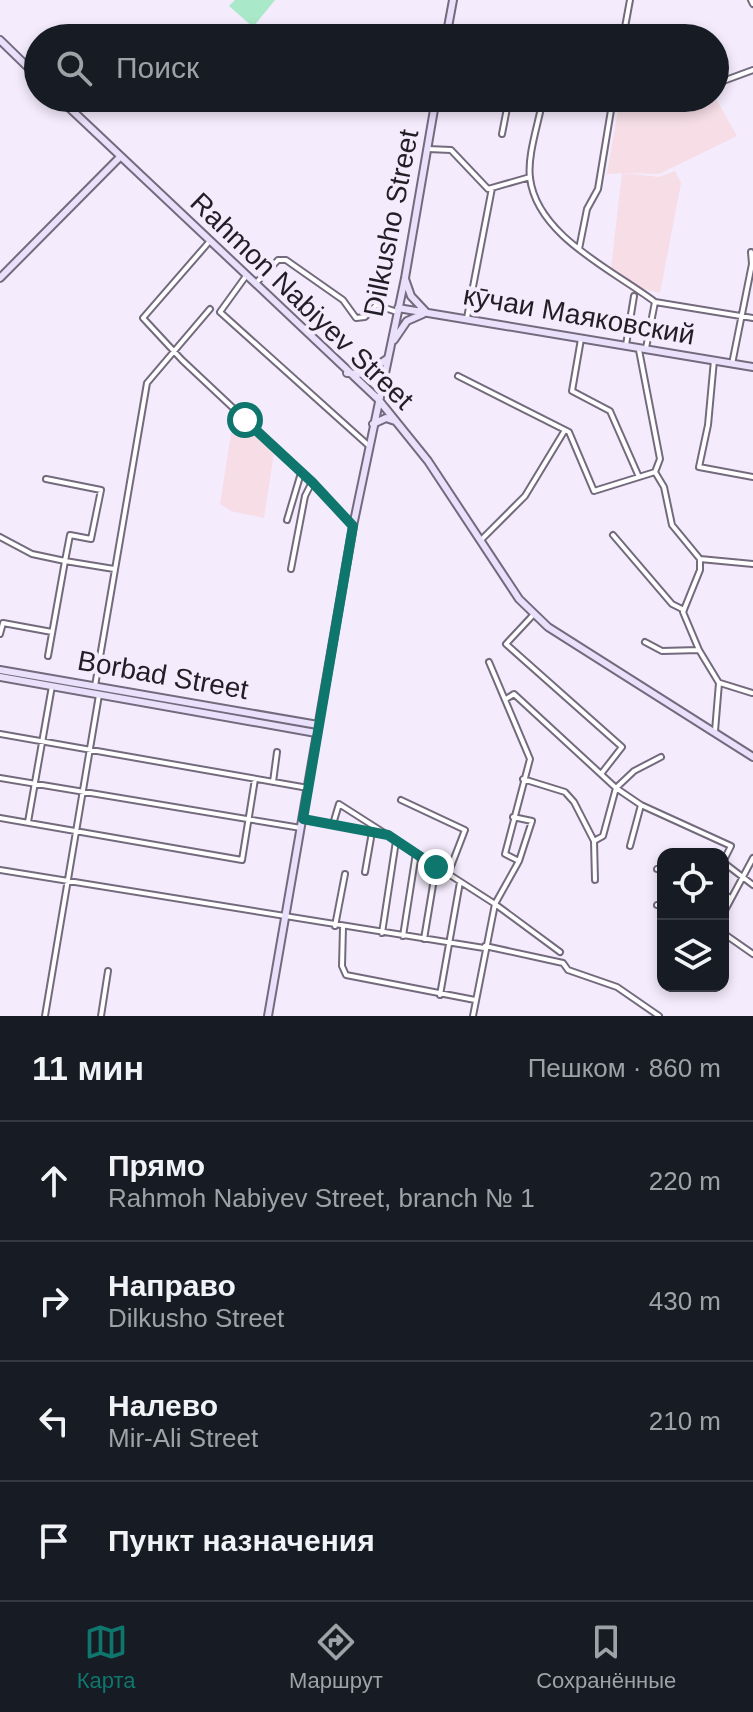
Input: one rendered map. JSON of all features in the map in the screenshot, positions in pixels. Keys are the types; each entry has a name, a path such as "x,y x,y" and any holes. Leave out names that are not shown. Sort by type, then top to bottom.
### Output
{"main road":[{"path":"448,24 453,0"},
{"path":"0,40 24,63"},
{"name":"Rahmon Nabiyev Street","path":"73,112 378,399 400,425 519,599 548,627 753,757"},
{"name":"Dilkusho Street","path":"268,1016 353,526 405,278 434,112"},
{"path":"0,278 120,157"},
{"path":"390,346 407,321 428,313 411,296 405,278"},
{"name":"кӯчаи Маяковский","path":"398,310 467,318 753,367"},
{"path":"347,372 365,374 387,359"},
{"path":"373,424 386,418 400,425"},
{"name":"Borbad Street","path":"0,670 317,729"},
{"name":"Borbad Street","path":"0,677 317,729"}],"street":[{"path":"626,24 630,0"},
{"path":"729,79 753,70"},
{"path":"502,134 506,112"},
{"path":"541,112 530,177 542,215 585,257 613,271 655,302 753,318"},
{"path":"579,249 587,209 598,189 611,112"},
{"path":"428,149 451,150 475,172 484,186 492,188 530,177"},
{"path":"467,318 492,188"},
{"path":"209,242 143,316 172,350 312,482 353,526"},
{"path":"732,364 750,283 751,252"},
{"path":"256,284 278,260 286,260 343,300 356,318 365,317 376,305 398,310"},
{"path":"246,276 220,312 368,445"},
{"path":"626,345 634,296"},
{"path":"655,302 642,348 660,459 655,472"},
{"path":"95,686 147,383 210,309"},
{"path":"581,337 572,391 610,411 639,477"},
{"path":"714,360 708,425 699,467 753,477"},
{"path":"458,376 565,430 594,491 655,472"},
{"path":"481,540 525,496 565,430"},
{"path":"655,472 664,487 672,525 700,559 700,570 684,610 699,650 719,683 715,733"},
{"path":"287,520 301,473"},
{"path":"46,479 101,490 91,539 70,535 48,656"},
{"path":"291,569 305,496 312,482"},
{"path":"613,535 672,604 684,610"},
{"path":"0,537 32,554 114,569"},
{"path":"700,559 753,564"},
{"path":"535,614 506,644 622,747 601,774"},
{"path":"0,634 3,623 52,632"},
{"path":"645,642 662,651 699,650"},
{"path":"489,662 530,759 505,854 519,861"},
{"path":"719,683 752,693"},
{"path":"28,823 52,686"},
{"path":"506,699 514,694 616,788 641,805 731,846 723,862 753,885"},
{"path":"45,1016 99,695"},
{"path":"0,734 308,788"},
{"path":"273,782 277,752"},
{"path":"594,841 603,836 616,788 634,771 661,757"},
{"path":"0,778 248,822 301,828"},
{"path":"0,818 242,860 255,779"},
{"path":"523,779 565,792 594,841 595,880"},
{"path":"401,800 465,830 448,874"},
{"path":"333,824 339,804 495,904 560,952"},
{"path":"630,846 641,805"},
{"path":"473,1016 484,947 495,904 519,861 532,821 513,817"},
{"path":"303,819 388,835"},
{"path":"365,872 372,832"},
{"path":"382,933 396,841"},
{"path":"403,936 416,853"},
{"path":"729,902 753,858"},
{"path":"424,939 436,867"},
{"path":"0,870 335,926 484,947 563,963 568,970 617,987 659,1016"},
{"path":"335,926 345,874"},
{"path":"440,995 460,882"},
{"path":"343,927 342,966 346,975 475,1000"},
{"path":"729,937 753,954"},
{"path":"101,1016 108,971"}],"shaded area":[{"path":"618,112 723,112 737,136 659,174 623,173 659,177 675,171 681,183 660,293 628,285 611,268 622,173 607,174"},
{"path":"234,415 274,453 264,518 231,511 220,504"}],"green space":[{"path":"235,0 275,0 255,24 250,24 229,6"}],"route":[{"path":"245,420 312,482 353,526 303,819 388,835 436,867"}]}
